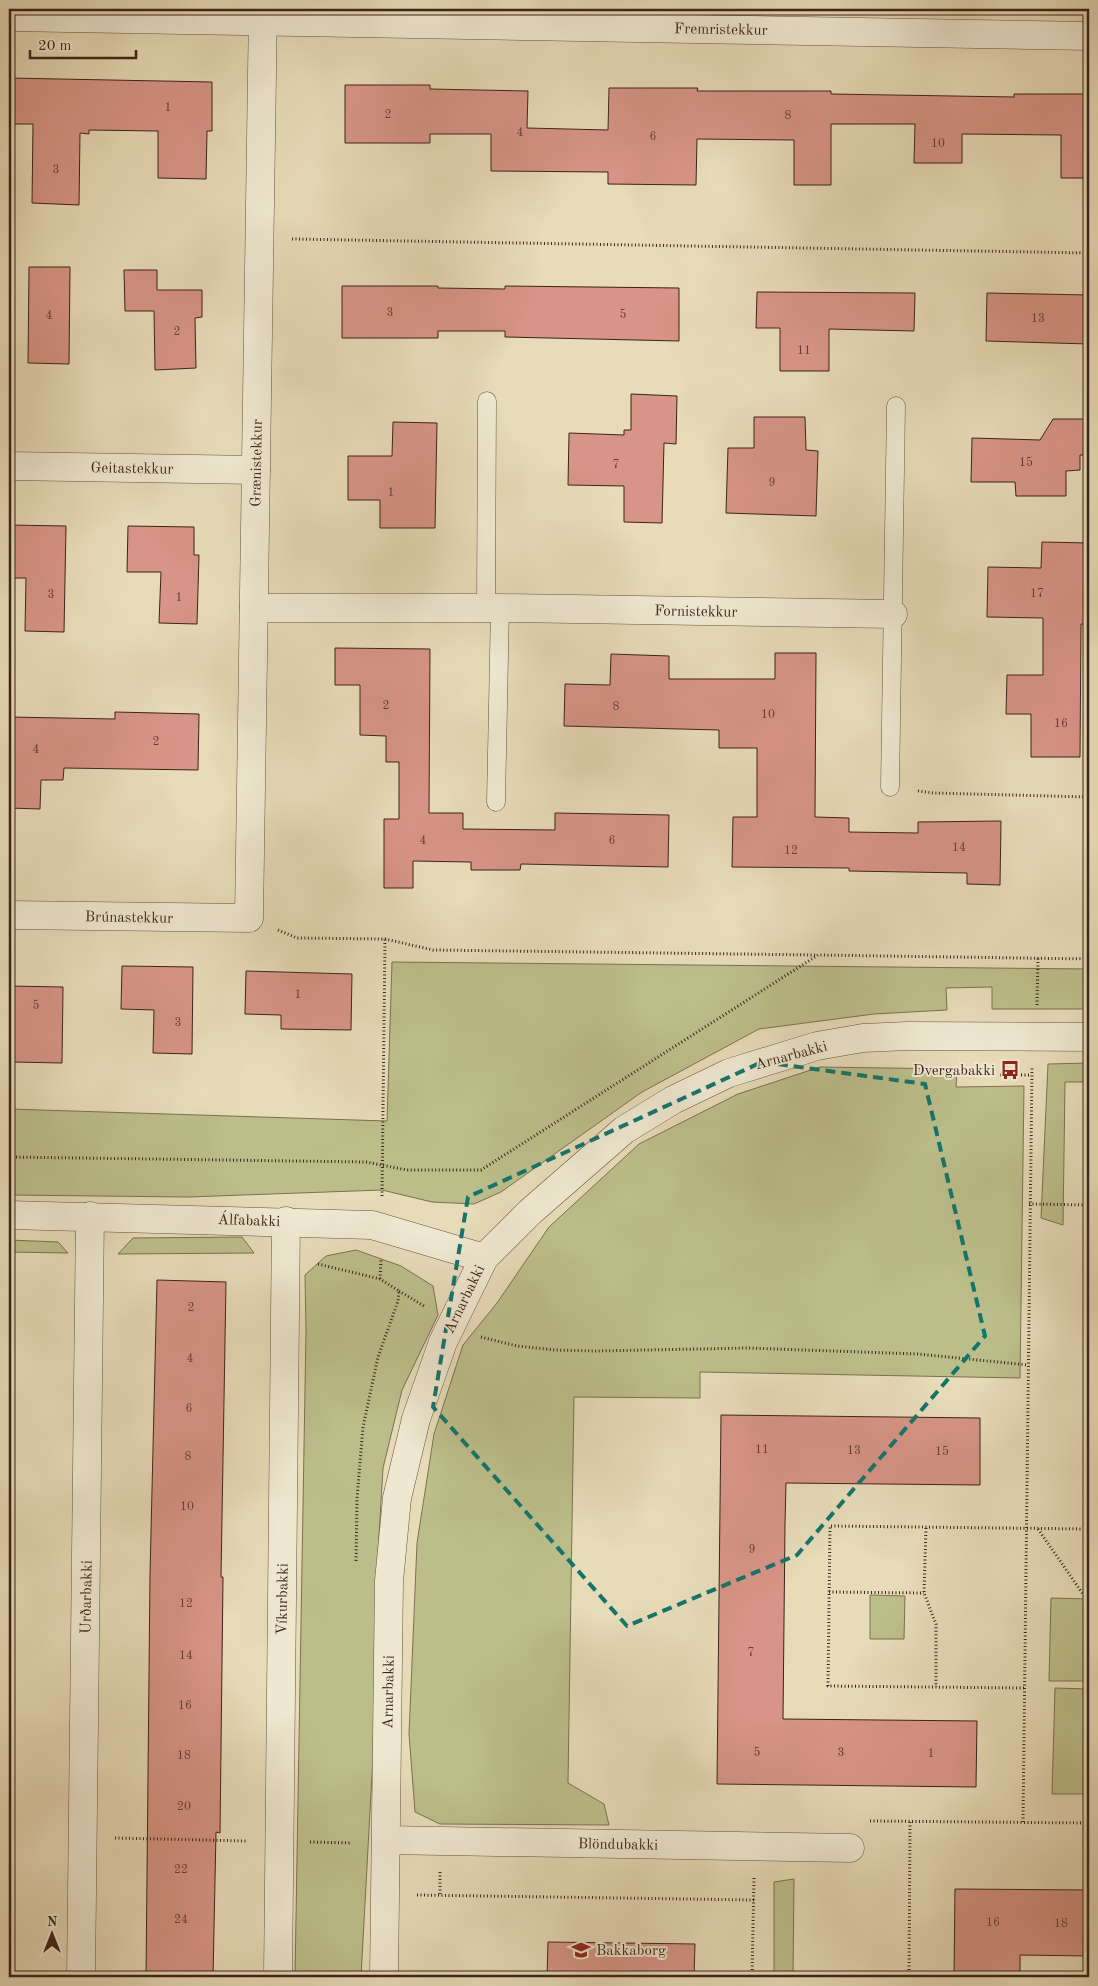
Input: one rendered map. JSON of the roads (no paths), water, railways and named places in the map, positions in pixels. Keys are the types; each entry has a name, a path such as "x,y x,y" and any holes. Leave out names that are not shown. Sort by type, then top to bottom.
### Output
{"street":[{"name":"Fremristekkur","path":"9,17 263,14 1089,36"},
{"name":"Grænistekkur","path":"249,918 263,14"},
{"name":"Geitastekkur","path":"9,466 256,470"},
{"name":"Fornistekkur","path":"254,608 493,608 893,614"},
{"name":"Brúnastekkur","path":"9,915 249,918"},
{"name":"Arnarbakki","path":"384,1977 390,1581 397,1498 416,1419 440,1350 484,1258 530,1212 624,1130 673,1100 728,1073 817,1046 863,1038 908,1036 1089,1037"},
{"name":"Álfabakki","path":"9,1214 286,1221 381,1226 484,1258"},
{"name":"Urðarbakki","path":"81,1977 90,1216"},
{"name":"Víkurbakki","path":"278,1977 286,1221"},
{"name":"Blöndubakki","path":"386,1840 850,1848"}],"lane":[{"path":"487,401 496,802"},
{"path":"890,787 896,406"}],"place":[{"name":"Dvergabakki","path":"1010,1070"},
{"name":"Bakkaborg","path":"581,1950"}]}
